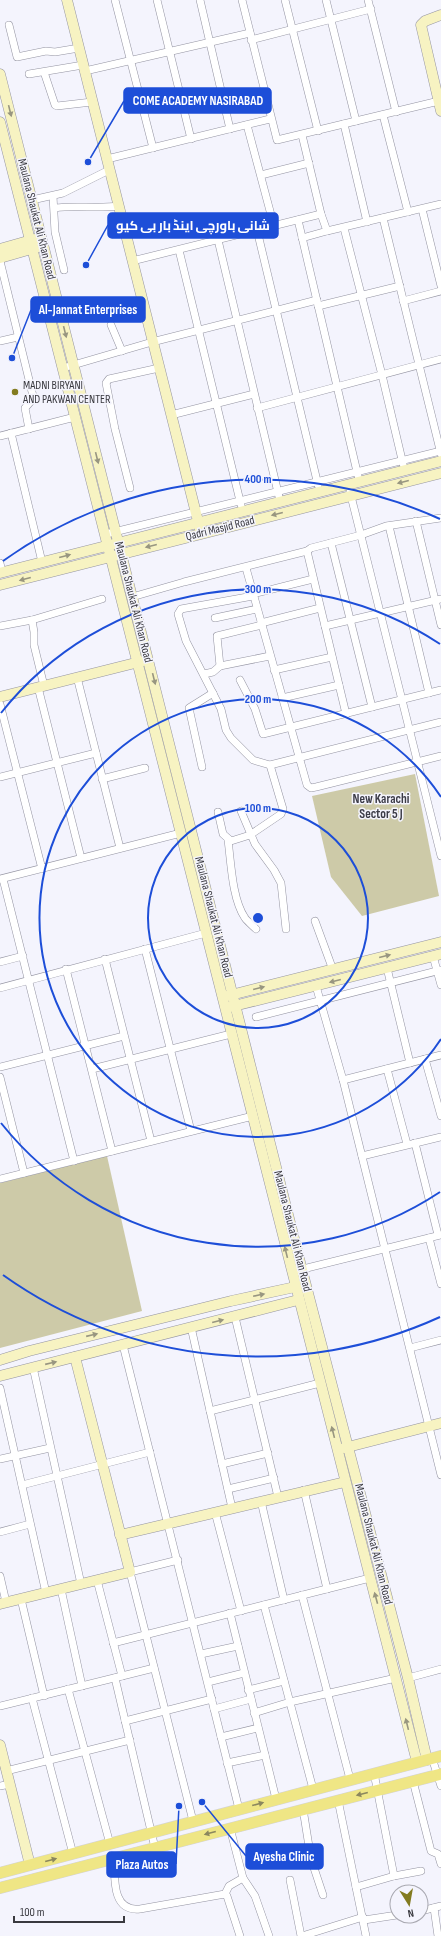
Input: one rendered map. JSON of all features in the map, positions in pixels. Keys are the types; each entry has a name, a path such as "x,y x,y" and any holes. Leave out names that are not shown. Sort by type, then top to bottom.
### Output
{"main road":[{"path":"67,0 201,533"},
{"path":"440,106 421,25 425,21 441,15"},
{"name":"Maulana Shaukat Ali Khan Road","path":"0,74 116,531 118,541 116,555 137,662 206,933 221,998 253,1116 298,1300 396,1678 429,1759"},
{"name":"Maulana Shaukat Ali Khan Road","path":"0,122 108,544 116,555 132,597 149,659 302,1270 349,1446 429,1759"},
{"path":"0,258 43,241"},
{"path":"0,248 31,245"},
{"name":"Qadri Masjid Road","path":"1,569 42,562 108,544 196,517 242,511 279,496 318,487 348,484 358,477 441,455"},
{"name":"Qadri Masjid Road","path":"0,585 441,473"},
{"path":"0,697 149,659"},
{"path":"221,998 441,942"},
{"path":"224,1009 437,955"},
{"path":"0,1360 29,1351 231,1301 295,1287"},
{"path":"0,1376 298,1300"},
{"path":"139,1324 143,1340"},
{"path":"3,1603 130,1572 75,1357"},
{"path":"337,1450 441,1423"},
{"path":"120,1535 304,1490 345,1482"},
{"path":"0,1745 6,1771 5,1785 30,1865"},
{"path":"0,1873 429,1759"},
{"path":"0,1888 439,1774"}],"street":[{"path":"115,0 153,148"},
{"path":"157,0 191,139"},
{"path":"200,0 230,129"},
{"path":"242,0 270,119 277,140 396,112 440,106"},
{"path":"285,0 318,131"},
{"path":"326,0 356,121"},
{"path":"368,0 396,112"},
{"path":"29,74 84,68 131,60 209,42 292,29 371,9"},
{"path":"9,25 17,57 46,51 56,52 79,48"},
{"path":"44,72 55,105 92,102"},
{"path":"384,115 408,212"},
{"path":"107,159 270,119"},
{"path":"344,124 367,222"},
{"path":"247,125 274,226"},
{"path":"302,135 321,214 327,231"},
{"path":"260,175 309,163"},
{"path":"32,200 53,196 110,170"},
{"path":"53,196 55,208 55,232 64,270"},
{"path":"302,238 441,204"},
{"path":"55,208 72,206 98,209 119,206"},
{"path":"422,209 441,286"},
{"path":"132,261 321,214"},
{"path":"383,218 441,455"},
{"path":"257,230 318,487 358,477 338,386 298,220"},
{"path":"344,228 382,375 403,466"},
{"path":"106,534 196,517 240,501 279,496 218,240"},
{"path":"179,250 242,511"},
{"path":"0,261 33,396 32,400 25,408 29,429"},
{"path":"63,368 122,350 276,310 361,295 400,286"},
{"path":"403,301 441,291"},
{"path":"111,325 122,350"},
{"path":"0,341 18,337"},
{"path":"257,408 441,359"},
{"path":"130,488 115,429 106,383 109,379 159,368"},
{"path":"171,415 254,394"},
{"path":"0,436 75,417"},
{"path":"11,433 42,562"},
{"path":"348,484 441,856"},
{"path":"132,597 184,582 246,568 389,526 441,518"},
{"path":"416,521 438,600 441,625"},
{"path":"389,526 429,693"},
{"path":"331,543 372,707"},
{"path":"307,551 346,714"},
{"path":"246,568 307,785 311,788 363,777 441,756"},
{"path":"313,578 253,595 181,609 179,611 186,641 221,709 226,730 231,738 253,760 270,765 441,722"},
{"path":"0,626 32,620 102,600"},
{"path":"325,626 438,600"},
{"path":"220,666 217,636 320,608"},
{"path":"215,618 257,609"},
{"path":"32,620 34,645 41,686 57,763 81,858"},
{"path":"204,674 213,672 220,666 270,656"},
{"path":"274,670 332,657"},
{"path":"77,677 120,848"},
{"path":"240,680 255,709 263,734 441,690"},
{"path":"282,698 339,685"},
{"path":"202,767 189,708 213,693"},
{"path":"0,704 42,869"},
{"path":"0,777 96,753"},
{"path":"228,840 250,835 282,812 270,765"},
{"path":"102,779 145,768"},
{"path":"241,811 250,835 258,850 274,870 280,883 286,929"},
{"path":"218,812 223,834 228,840 235,891 245,917 256,929"},
{"path":"74,1161 29,979 2,879 180,832"},
{"path":"315,921 333,970"},
{"path":"0,988 66,969 206,933"},
{"path":"145,949 191,1132"},
{"path":"437,955 441,985"},
{"path":"0,962 23,956"},
{"path":"105,959 151,1141"},
{"path":"388,968 410,1062"},
{"path":"66,969 112,1151"},
{"path":"256,1017 439,970"},
{"path":"316,986 343,1080 440,1471"},
{"path":"92,1069 231,1034"},
{"path":"0,1067 124,1036"},
{"path":"343,1080 441,1055"},
{"path":"425,1059 441,1116"},
{"path":"386,1068 407,1144"},
{"path":"0,1077 24,1173"},
{"path":"0,1179 253,1116"},
{"path":"362,1156 441,1136"},
{"path":"291,1272 440,1235 415,1143"},
{"path":"429,1238 441,1284"},
{"path":"235,1317 278,1497"},
{"path":"191,1327 232,1508"},
{"path":"410,1348 441,1340"},
{"path":"123,1345 194,1622 239,1809"},
{"path":"33,1368 81,1584"},
{"path":"210,1411 320,1383"},
{"path":"0,1388 46,1593"},
{"path":"0,1459 50,1448"},
{"path":"22,1485 150,1452"},
{"path":"222,1464 268,1453"},
{"path":"228,1489 274,1478"},
{"path":"304,1490 328,1588"},
{"path":"261,1501 284,1600"},
{"path":"215,1512 241,1611"},
{"path":"0,1532 30,1524"},
{"path":"178,1560 130,1572 193,1821"},
{"path":"0,1576 3,1603"},
{"path":"113,1643 370,1578"},
{"path":"97,1580 113,1643 125,1721 155,1848"},
{"path":"60,1589 82,1686"},
{"path":"302,1595 350,1779"},
{"path":"21,1599 44,1696"},
{"path":"264,1605 312,1789"},
{"path":"230,1613 276,1799"},
{"path":"201,1654 238,1646"},
{"path":"0,1706 154,1668"},
{"path":"408,1678 441,1669"},
{"path":"208,1682 244,1673"},
{"path":"254,1713 290,1702 396,1678"},
{"path":"248,1690 284,1681"},
{"path":"68,1690 110,1844"},
{"path":"32,1698 73,1854"},
{"path":"125,1721 212,1699"},
{"path":"214,1709 251,1699"},
{"path":"221,1737 258,1728"},
{"path":"6,1771 130,1740"},
{"path":"228,1763 265,1755"},
{"path":"429,1759 439,1774 441,1786"},
{"path":"374,1773 394,1876"},
{"path":"413,1781 431,1851 438,1854 441,1864"},
{"path":"338,1800 364,1919 366,1936"},
{"path":"303,1809 311,1859 323,1895"},
{"path":"230,1828 243,1878 254,1896 269,1936"},
{"path":"114,1858 117,1897 126,1907 133,1909 225,1894"},
{"path":"356,1887 394,1876 421,1871"},
{"path":"225,1894 229,1886 243,1878"},
{"path":"290,1880 301,1936 364,1919 389,1916"},
{"path":"225,1894 227,1896 240,1936"},
{"path":"437,1907 438,1936"}],"shaded area":[{"path":"415,774 439,896 362,916 331,877 312,796"},
{"path":"107,1156 142,1311 0,1348 0,1183"}],"place":[{"name":"COME ACADEMY NASIRABAD","path":"88,162"},
{"name":"شانی باورچی اینڈ بار بی کیو","path":"86,265"},
{"name":"Al-Jannat Enterprises","path":"12,358"},
{"name":"MADNI BIRYANI AND PAKWAN CENTER","path":"15,392"},
{"name":"Ayesha Clinic","path":"202,1802"},
{"name":"Plaza Autos","path":"179,1806"}],"district":[{"name":"New Karachi Sector 5 J","path":"381,806"}]}
